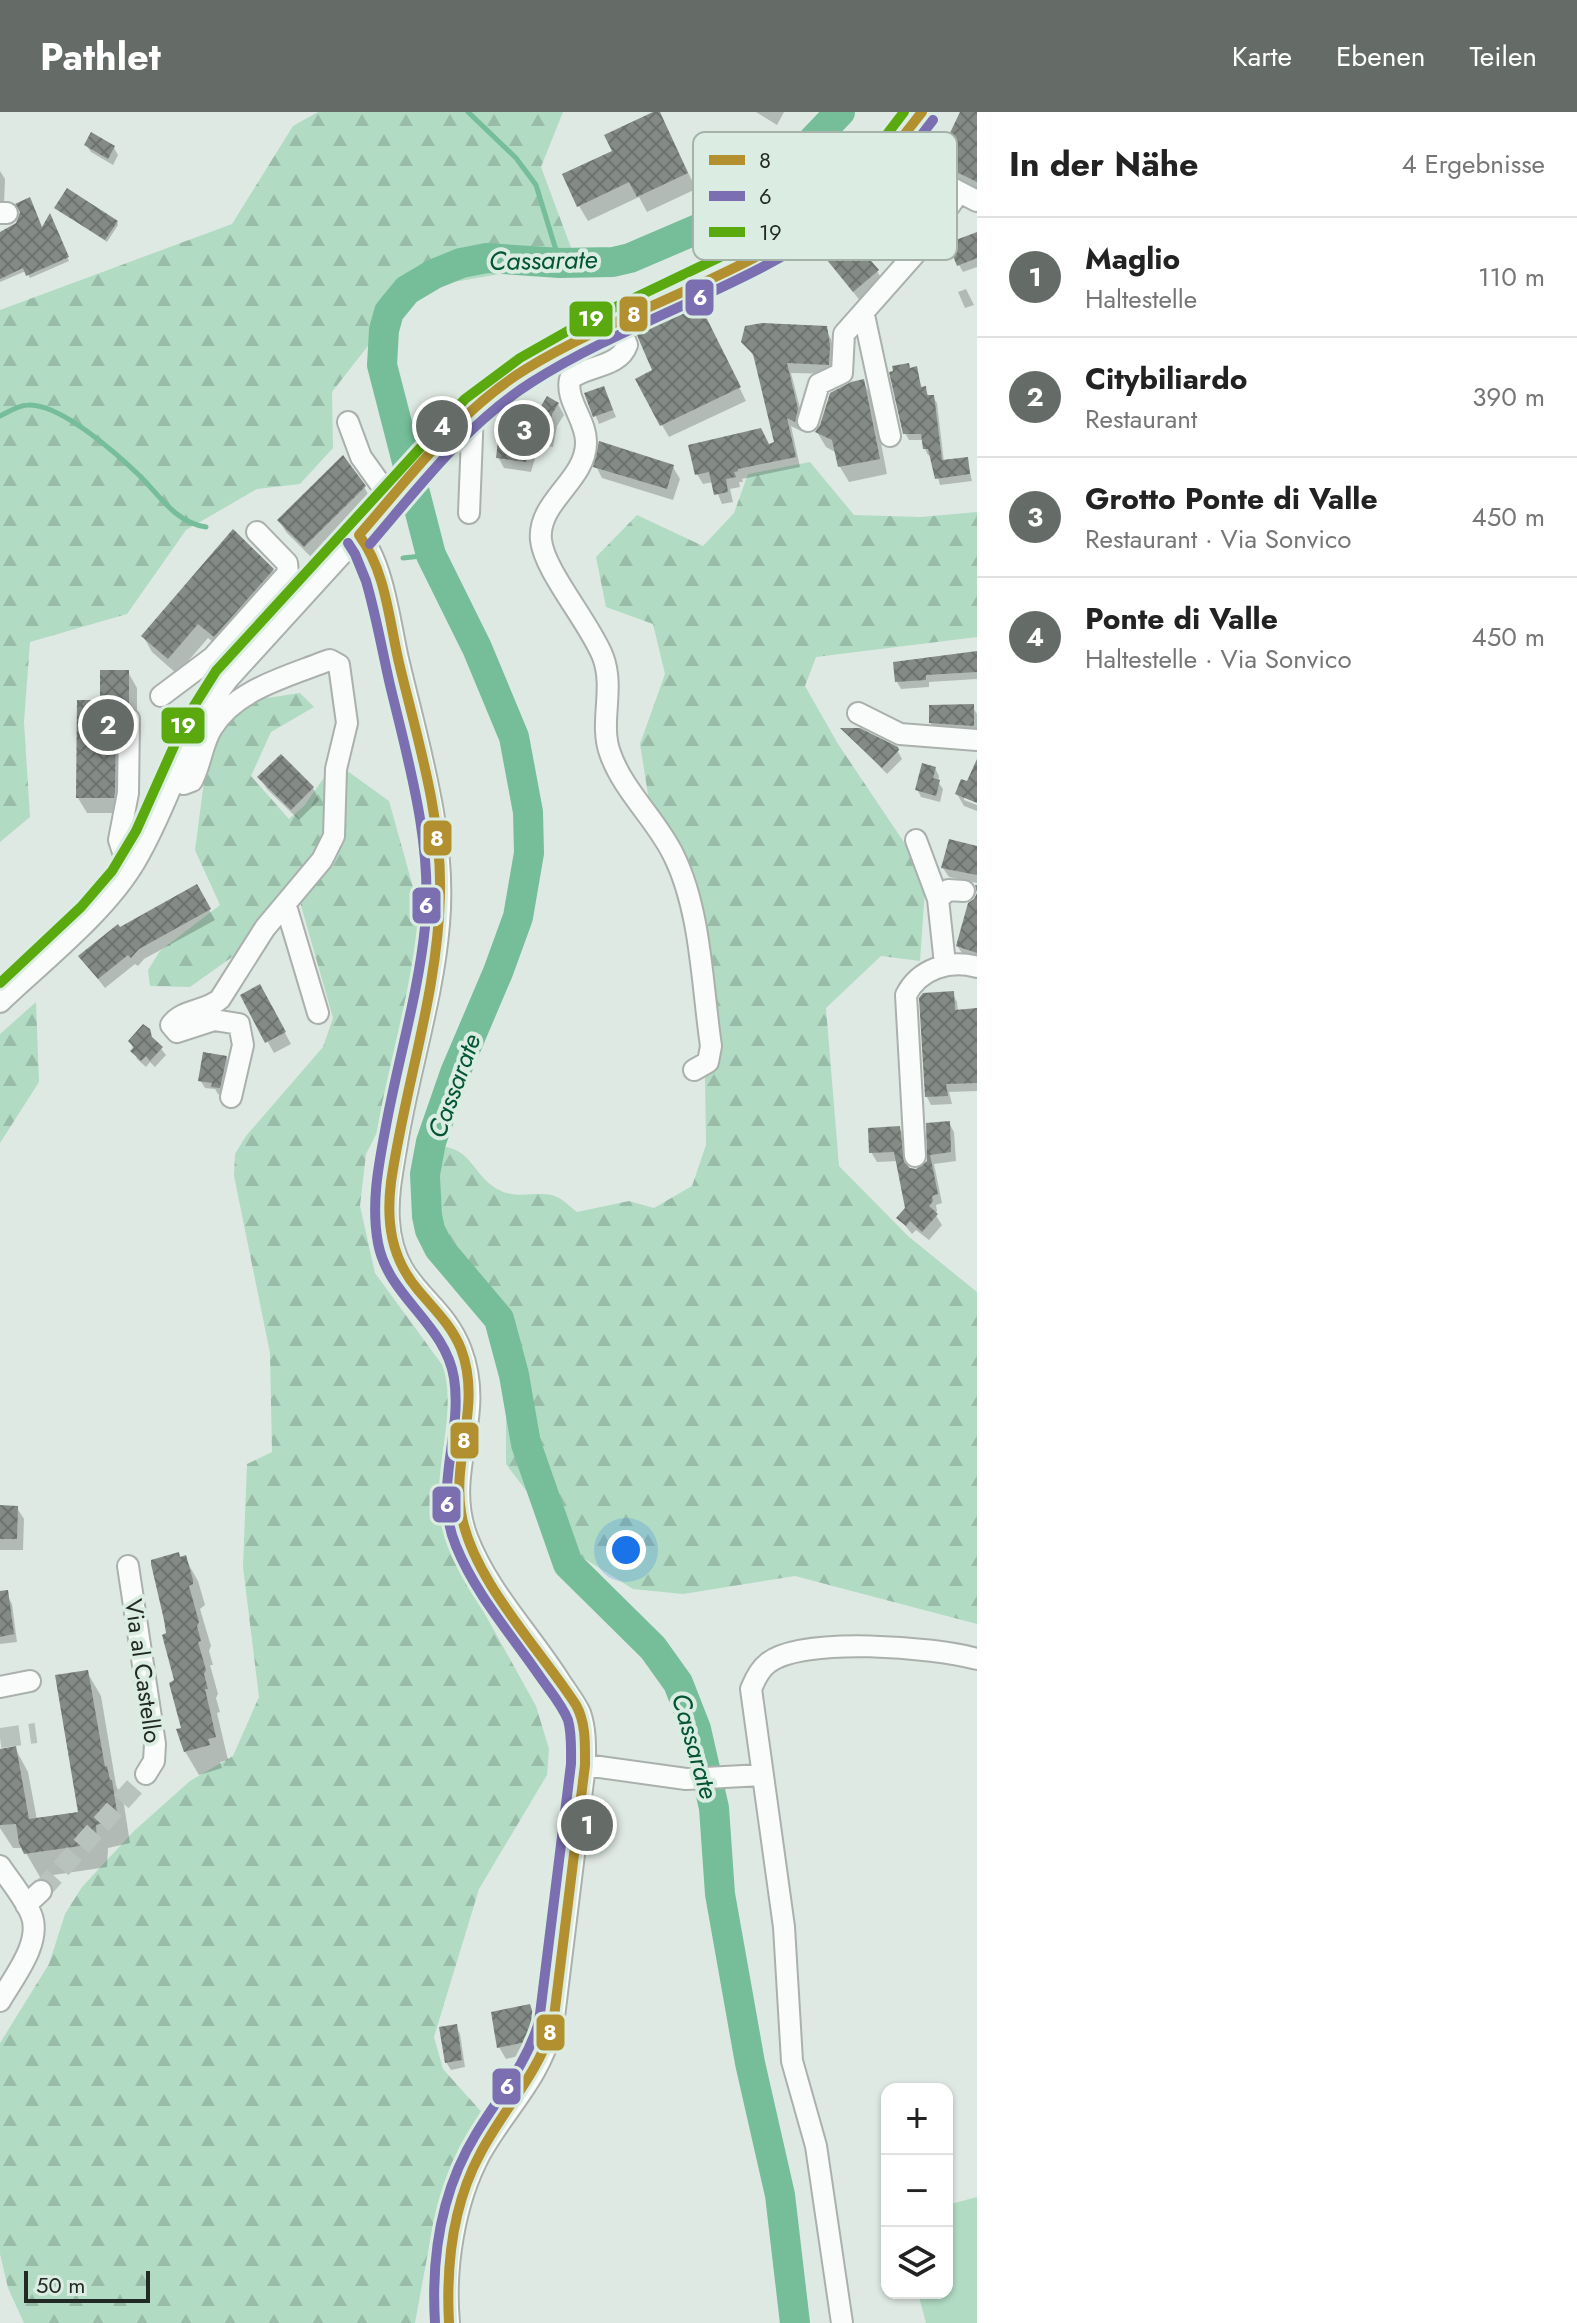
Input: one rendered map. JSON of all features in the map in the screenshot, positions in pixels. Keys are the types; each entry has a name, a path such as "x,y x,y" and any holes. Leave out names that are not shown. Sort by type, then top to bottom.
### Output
{"street":[{"path":"907,132 922,112"},
{"path":"0,1002 105,902 135,862 197,725 226,682 473,410 526,369 745,260"},
{"path":"808,421 819,384 839,376 843,369 843,338 848,330 910,260"},
{"path":"864,315 890,436"},
{"path":"618,323 627,345 623,354 614,361 570,379 569,390 585,432 586,449 576,472 543,522 541,541 547,560 588,626 606,664 609,690 607,736 614,764 668,842 684,880 711,1046 708,1062 694,1070"},
{"path":"469,513 473,410"},
{"path":"348,422 361,457 393,497"},
{"path":"161,696 207,662 288,573 287,563 257,532"},
{"path":"359,535 367,544 385,599 433,819 441,890 436,947 405,1091 393,1170 390,1233 401,1270 452,1331 469,1372 470,1414 458,1492 467,1538 485,1573 580,1713 586,1739 553,2025 548,2046 533,2077 481,2153 463,2194 448,2283 449,2323"},
{"path":"172,780 184,784 192,781 211,730 224,713 242,699 267,684 324,662 330,660 339,665 347,723 336,769 334,836 322,860 265,928 220,999 210,1006 180,1016 171,1025 177,1032 214,1020 239,1024 243,1045 231,1097"},
{"path":"207,662 226,682"},
{"path":"858,713 900,734 977,740"},
{"path":"129,719 128,793 119,840 123,852 135,862"},
{"path":"916,840 938,899 945,964"},
{"path":"938,899 948,890 964,891"},
{"path":"286,906 318,1013"},
{"path":"915,1156 905,1000 908,990 916,980 945,964 977,967"},
{"name":"Via al Castello","path":"128,1566 155,1744 154,1761 146,1774"},
{"path":"842,2323 816,2146 792,2061 784,1927 751,1689 768,1662 788,1653 857,1646 914,1648 977,1659"},
{"path":"0,1687 30,1681"},
{"path":"585,1765 686,1779 763,1775"},
{"path":"0,1866 34,1898 33,1937 25,1958 0,2001"}],"green space":[{"path":"318,112 563,112 541,167 576,261 448,283 392,315 332,392 333,448 300,484 257,489 186,530 127,614 30,642 24,722 30,817 0,842 0,310 232,224 293,126"},
{"path":"810,462 854,515 921,517 977,512 977,637 816,657 805,686 838,744 926,875 920,961 881,956 826,1008 839,1166 908,1236 977,1292 977,1624 795,1576 683,1594 633,1589 572,1551 506,1464 506,1400 497,1331 443,1251 439,1146 458,1151 497,1189 513,1194 557,1197 577,1212 629,1201 654,1208 692,1186 706,1145 705,1076 685,914 653,826 640,744 665,674 653,624 606,607 596,557 637,515 703,546 734,513 748,474"},
{"path":"300,693 314,707 271,732 251,776 289,819 304,806 335,762 389,801 420,912 393,1101 366,1154 360,1206 375,1273 443,1366 461,1434 441,1508 455,1560 536,1706 549,1749 547,1775 479,1889 434,2037 443,2069 486,2117 452,2169 433,2225 415,2323 24,2323 8,2288 0,2254 0,2043 49,1964 65,1914 82,1887 134,1831 190,1781 233,1756 259,1697 243,1567 247,1464 272,1452 270,1353 234,1176 235,1154 246,1136 323,1047 333,1018 300,902 249,945 190,987 150,986 148,970 160,951 220,905 195,850 208,751 247,701"},
{"path":"36,1002 39,1082 0,1143 0,1034"},
{"path":"977,2197 977,2323 926,2323 920,2299 953,2299 953,2203"}],"building":[{"path":"653,112 660,112 688,173 637,197 629,182 577,207 562,174 612,151 604,135"},
{"path":"960,112 977,112 977,182 957,172 957,132 950,132"},
{"path":"91,132 115,146 108,159 84,145"},
{"path":"67,188 118,221 105,240 54,208"},
{"path":"30,197 42,227 50,213 69,257 26,276 23,268 0,279 0,232 16,223 20,212 15,204"},
{"path":"977,232 977,258 957,266 957,240"},
{"path":"827,260 870,260 879,270 853,292"},
{"path":"699,303 741,387 660,426 635,379 652,370 636,333"},
{"path":"762,323 827,326 829,365 787,363 798,409 795,422 787,418 796,457 738,469 734,472 736,477 726,479 728,492 714,495 709,472 695,475 688,445 761,428 769,444 774,442 753,354 741,342 745,326"},
{"path":"909,363 910,368 917,366 921,387 926,386 927,395 934,395 942,460 968,457 970,474 935,479 928,449 923,449 921,434 903,434 889,372 893,371 892,366"},
{"path":"864,379 880,459 838,467 832,440 815,432 830,393"},
{"path":"604,386 613,410 593,417 584,393"},
{"path":"547,396 559,403 552,414 548,437 534,435 526,462 496,458 500,424 506,424 506,420 513,422 517,405 538,411"},
{"path":"599,441 674,465 667,489 593,467"},
{"path":"343,455 366,486 304,547 277,520"},
{"path":"233,529 274,569 214,637 198,624 168,659 141,636"},
{"path":"977,651 977,672 926,675 926,680 895,682 893,662"},
{"path":"100,670 129,670 129,706 117,713 116,719 114,798 76,798 77,700 100,700"},
{"path":"974,704 974,726 929,723 929,705"},
{"path":"840,728 860,728 899,750 882,768"},
{"path":"281,754 314,787 291,810 257,777"},
{"path":"977,759 977,803 955,794 961,779 967,781"},
{"path":"922,763 936,767 933,778 940,780 936,796 915,790"},
{"path":"949,839 977,846 977,875 941,868"},
{"path":"197,884 211,909 139,949 131,958 128,955 98,979 78,956 118,924 120,927"},
{"path":"977,893 977,953 956,946 968,903"},
{"path":"260,984 286,1032 265,1043 240,995"},
{"path":"954,991 955,1010 977,1008 977,1083 946,1084 948,1096 925,1097 919,998 923,993"},
{"path":"143,1024 163,1047 150,1061 146,1056 141,1061 130,1051 134,1047 128,1041"},
{"path":"203,1052 227,1056 220,1088 198,1081"},
{"path":"950,1121 951,1152 930,1155 938,1194 932,1196 929,1206 938,1214 922,1232 910,1221 906,1226 896,1218 905,1208 894,1152 869,1153 868,1128 900,1126 904,1162 916,1169 927,1161 926,1123"},
{"path":"0,1505 18,1506 17,1539 0,1539"},
{"path":"179,1552 180,1557 186,1555 193,1580 189,1586 199,1622 197,1626 201,1641 198,1642 206,1670 204,1674 208,1689 205,1689 216,1737 208,1739 210,1745 184,1752 176,1729 181,1728 169,1683 174,1680 162,1635 166,1633 164,1620 151,1564 151,1560"},
{"path":"8,1590 14,1634 0,1637 0,1591"},
{"path":"88,1670 105,1767 112,1780 118,1819 96,1825 97,1841 94,1844 24,1854 16,1824 0,1825 0,1749 16,1746 29,1819 78,1812 55,1675"},
{"path":"530,2004 538,2029 535,2040 497,2048 491,2012"},
{"path":"457,2024 462,2060 445,2063 439,2027"}],"waterway":[{"path":"468,112 516,158 536,185 560,263"},
{"name":"Cassarate","path":"821,132 840,112"},
{"name":"Cassarate","path":"693,231 630,258 613,262 560,263 487,258 461,263 434,274 407,290 389,312 384,330 382,365 431,555 477,648 514,737 528,812 529,853 518,917 455,1073 431,1142 425,1174 427,1216 439,1248 499,1319 514,1375 526,1444 568,1564 653,1648 678,1683 696,1729 714,1808 720,1894 750,2063 780,2195 795,2323"},
{"path":"0,416 28,405 56,412 117,455 177,514 206,527"},
{"path":"403,558 431,555"}],"tunnel":[{"path":"0,1738 36,1733"},
{"path":"41,1891 146,1774"}],"transit line":[{"name":"19","path":"889,132 904,112"},
{"name":"8","path":"906,132 922,112"},
{"name":"6","path":"924,132 933,120"},
{"name":"19","path":"0,983 81,907 112,871 136,831 187,717 216,671 465,399 520,358 580,324 714,260"},
{"name":"8","path":"359,535 457,424 526,369 605,327 749,260"},
{"name":"6","path":"370,544 445,457 508,398 571,359 776,260"},
{"name":"8","path":"359,535 376,565 386,599 428,780 440,865 438,931 433,967 391,1182 389,1211 392,1239 409,1278 453,1333 467,1370 468,1410 459,1491 467,1537 492,1587 576,1705 582,1719 585,1742 585,1765 553,2025 529,2076 489,2137 463,2194 450,2258 449,2323"},
{"name":"6","path":"348,543 366,581 373,607 412,775 426,866 422,953 378,1173 375,1201 378,1243 393,1279 440,1341 454,1378 455,1420 447,1504 449,1525 456,1546 484,1598 563,1709 571,1742 571,1764 539,2022 519,2066 476,2134 454,2178 437,2249 435,2323"}],"place":[{"name":"Ponte di Valle","path":"442,426"},
{"name":"Grotto Ponte di Valle","path":"524,430"},
{"name":"Citybiliardo","path":"108,725"},
{"name":"Maglio","path":"587,1825"}]}
